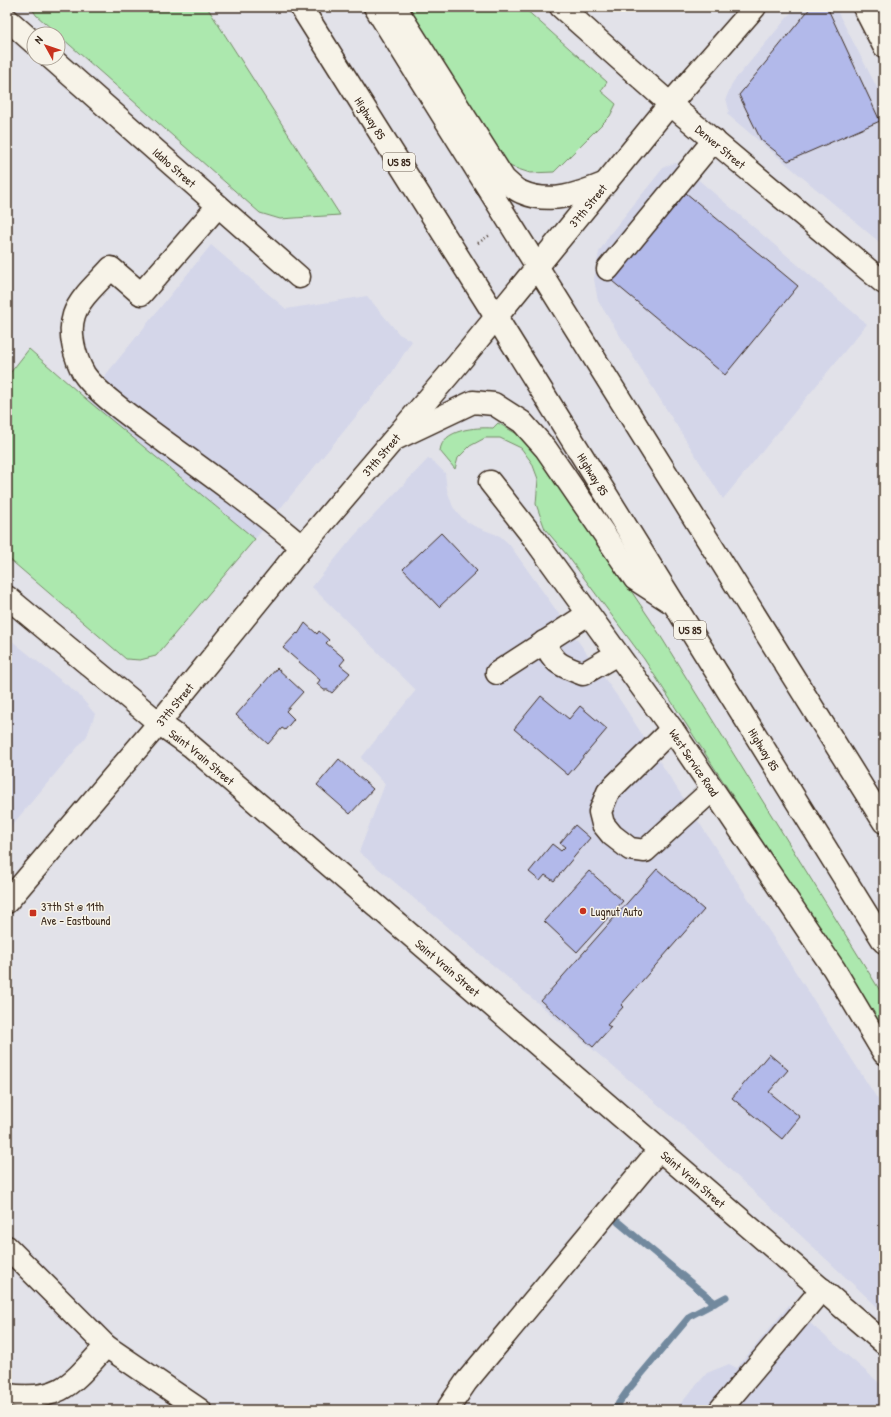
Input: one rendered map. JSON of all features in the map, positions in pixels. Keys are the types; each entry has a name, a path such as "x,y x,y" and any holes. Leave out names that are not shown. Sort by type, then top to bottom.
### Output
{"main road":[{"name":"Highway 85","path":"301,7 496,317 884,942"},
{"path":"375,7 884,822"},
{"path":"395,7 504,179 520,192 535,197 551,198 576,195 606,183"},
{"name":"37th Street","path":"7,902 159,723 302,547 395,439 670,104 755,7"},
{"path":"864,7 884,46"},
{"name":"Denver Street","path":"566,9 670,104 884,282"},
{"path":"7,19 26,36"},
{"name":"Idaho Street","path":"60,66 299,277"},
{"path":"608,269 714,140"},
{"path":"218,206 141,294 111,268 82,301 74,315 72,328 76,358 85,374 100,390 137,421 277,525 302,547"},
{"path":"395,439 473,402 494,404 522,422 546,449 635,579 674,604"},
{"name":"West Service Road","path":"490,482 530,533 672,729 834,969 884,1053"},
{"name":"Saint Vrain Street","path":"7,597 159,723 191,746 884,1343"},
{"path":"497,673 588,614"},
{"path":"544,642 552,659 583,674 617,654"},
{"path":"672,729 608,792 600,812 603,824 612,835 630,849 644,851 712,790"},
{"path":"447,1410 466,1382 659,1150"},
{"path":"7,1247 106,1346 200,1410"},
{"path":"720,1410 822,1289"},
{"path":"7,1395 26,1397 55,1393 74,1380 106,1346"}],"path":[{"path":"478,243 492,234"}],"shaded area":[{"path":"796,7 835,7 884,101 884,246 727,114 729,110 726,98 733,82"},
{"path":"675,163 680,164 867,324 723,499 598,301 594,279 599,252 610,234 664,167"},
{"path":"211,245 286,309 367,296 399,334 412,341 391,374 255,539 86,399"},
{"path":"428,459 431,459 445,473 447,490 453,507 463,519 474,526 500,536 509,544 620,700 884,1109 884,1313 681,1124 359,852 385,784 361,758 416,690 312,587 354,536"},
{"path":"7,637 78,694 95,714 87,736 7,831"},
{"path":"789,1305 884,1387 884,1410 675,1410 707,1373 729,1364 737,1368"}],"green space":[{"path":"31,7 207,7 340,215 280,219 260,213 66,42 66,26 48,26 36,15"},
{"path":"409,7 523,7 607,82 601,91 616,104 610,116 554,172 530,173 509,166"},
{"path":"29,349 86,399 255,539 156,656 140,660 126,659 7,557 7,377"},
{"path":"498,423 524,438 546,465 650,619 884,997 884,1030 644,659 567,555 545,529 536,504 538,479 532,463 521,448 500,438 485,438 470,446 458,458 455,469 440,451 442,444 453,434 469,429 493,428"}],"building":[{"path":"811,7 827,7 880,121 788,161 761,140 739,95"},
{"path":"686,193 798,286 725,375 612,281"},
{"path":"441,533 477,571 439,607 403,569"},
{"path":"305,623 317,634 319,631 329,640 326,643 345,659 340,665 350,673 332,693 328,690 324,690 317,684 320,680 283,648 297,633 298,634"},
{"path":"277,668 303,692 286,711 294,719 285,730 282,728 268,744 236,715"},
{"path":"541,696 569,719 580,706 607,729 568,775 514,729"},
{"path":"339,759 373,789 350,814 317,785"},
{"path":"575,825 590,838 554,881 545,875 540,881 529,872 552,844 561,851 565,847 560,843"},
{"path":"657,869 704,910 621,1005 623,1007 607,1025 611,1027 593,1047 541,1001"},
{"name":"Lugnut Auto","path":"589,871 623,901 577,952 544,921"},
{"path":"769,1054 788,1070 769,1092 800,1117 782,1139 732,1098"}],"waterway":[{"path":"618,1222 715,1303"},
{"path":"614,1410 628,1390 690,1316 726,1297"}],"place":[{"name":"Lugnut Auto","path":"583,911"},
{"name":"37th St @ 11th Ave - Eastbound","path":"33,913"}]}
